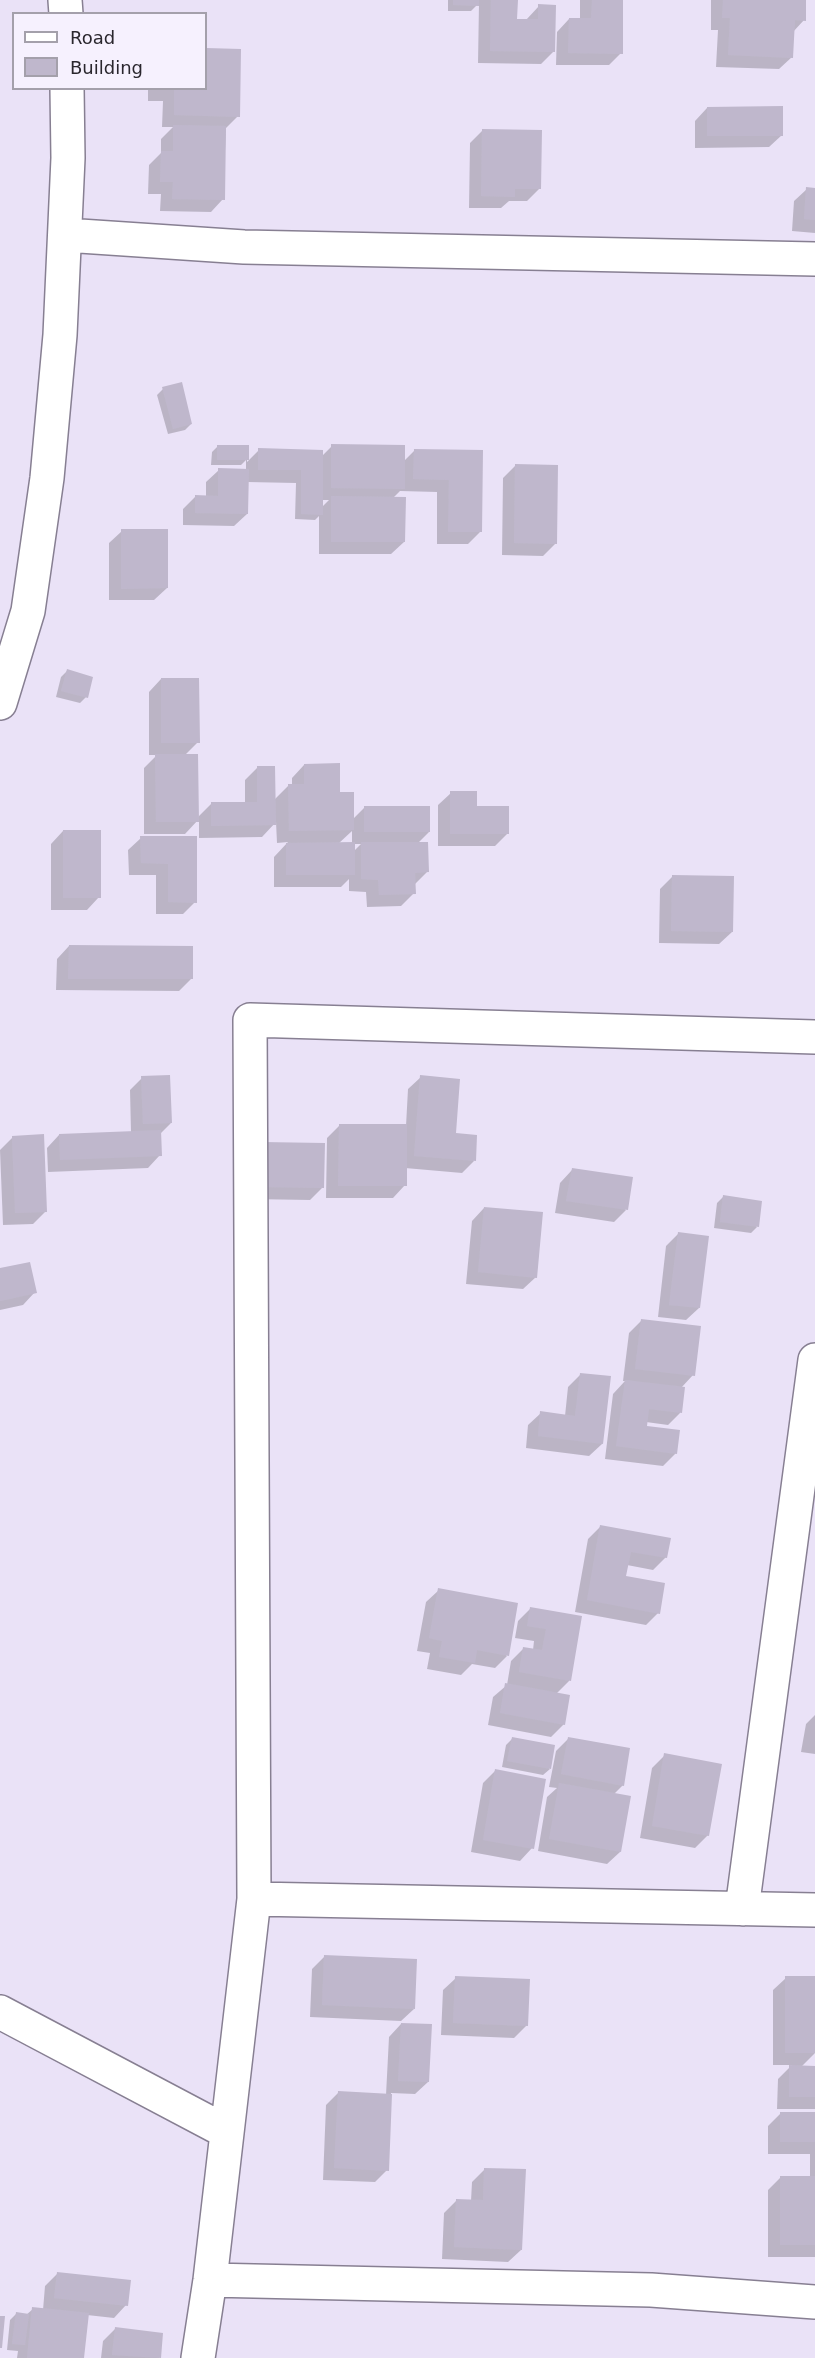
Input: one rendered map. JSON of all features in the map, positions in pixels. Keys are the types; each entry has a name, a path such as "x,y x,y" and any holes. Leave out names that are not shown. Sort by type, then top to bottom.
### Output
{"street":[{"path":"0,703 28,611 46,489 60,335 68,158 67,90"},
{"path":"65,235 244,247 815,259"},
{"path":"198,2358 210,2280 254,1899 250,1020 815,1037"},
{"path":"742,1909 815,1360"},
{"path":"254,1899 815,1910"},
{"path":"0,2012 227,2132"},
{"path":"210,2280 651,2290 815,2302"}],"building":[{"path":"453,0 479,0 479,6 453,5"},
{"path":"491,0 518,0 517,19 538,19 538,4 556,5 555,52 490,51"},
{"path":"592,0 623,0 623,54 568,53 569,18 591,18"},
{"path":"723,0 806,0 806,21 795,20 793,58 728,55 730,18 722,18"},
{"path":"207,48 241,49 240,117 174,115 174,90 207,90"},
{"path":"783,106 783,136 707,136 707,107"},
{"path":"173,125 226,126 225,200 172,199 173,182 160,182 161,151 173,151"},
{"path":"482,129 542,130 541,189 515,189 515,197 481,196"},
{"path":"806,187 815,188 815,220 804,219"},
{"path":"182,382 192,424 173,429 162,387"},
{"path":"331,444 405,445 405,489 331,488"},
{"path":"217,445 249,445 249,460 217,460"},
{"path":"258,448 323,450 323,515 301,514 301,470 258,470"},
{"path":"414,449 483,450 482,532 448,532 449,480 413,479"},
{"path":"515,464 558,465 557,544 514,543"},
{"path":"218,468 249,469 248,514 195,513 195,495 218,496"},
{"path":"331,496 406,497 405,542 331,542"},
{"path":"121,529 168,529 168,588 121,589"},
{"path":"67,669 93,677 88,698 61,691"},
{"path":"161,678 199,678 200,743 161,743"},
{"path":"155,754 198,754 199,822 156,822"},
{"path":"340,763 340,792 354,792 354,830 289,831 288,784 304,784 304,764"},
{"path":"257,766 275,766 276,825 211,826 211,802 257,802"},
{"path":"450,791 477,791 477,806 509,806 509,834 450,834"},
{"path":"364,806 430,806 430,832 364,832"},
{"path":"63,830 101,830 101,898 63,898"},
{"path":"140,836 197,836 197,903 168,902 168,864 141,863"},
{"path":"355,842 355,875 286,875 286,843"},
{"path":"361,842 428,842 429,872 415,873 416,894 379,895 378,880 361,879"},
{"path":"672,875 734,876 733,932 671,931"},
{"path":"69,945 193,946 193,979 68,979"},
{"path":"170,1075 172,1123 143,1124 141,1076"},
{"path":"420,1075 460,1079 456,1133 477,1135 476,1161 414,1156"},
{"path":"339,1124 407,1124 407,1186 338,1186"},
{"path":"161,1130 162,1156 60,1160 59,1134"},
{"path":"44,1134 47,1212 15,1213 12,1136"},
{"path":"262,1142 325,1143 324,1188 261,1187"},
{"path":"572,1168 633,1177 628,1210 566,1201"},
{"path":"723,1195 762,1201 759,1227 720,1222"},
{"path":"484,1207 543,1212 537,1278 478,1272"},
{"path":"678,1232 709,1236 700,1308 669,1305"},
{"path":"30,1262 37,1293 0,1301 0,1268"},
{"path":"641,1319 701,1326 695,1376 635,1369"},
{"path":"580,1373 611,1376 603,1444 538,1436 540,1411 575,1416"},
{"path":"625,1380 685,1387 682,1413 649,1409 647,1426 680,1430 677,1454 616,1446"},
{"path":"600,1525 671,1538 667,1558 631,1552 626,1576 665,1583 660,1614 587,1600"},
{"path":"438,1588 518,1603 509,1656 477,1650 475,1663 439,1657 442,1641 429,1638"},
{"path":"530,1607 582,1616 571,1681 519,1672 523,1647 542,1650 546,1629 527,1626"},
{"path":"505,1683 570,1695 565,1725 500,1713"},
{"path":"512,1737 555,1745 551,1769 507,1761"},
{"path":"568,1737 630,1748 624,1786 561,1774"},
{"path":"664,1753 722,1764 709,1836 652,1826"},
{"path":"495,1769 546,1779 534,1849 483,1840"},
{"path":"559,1783 631,1796 621,1852 549,1839"},
{"path":"324,1955 417,1959 415,2009 322,2005"},
{"path":"455,1976 530,1979 528,2026 453,2023"},
{"path":"785,1976 815,1976 815,2053 785,2053"},
{"path":"401,2023 432,2024 429,2082 398,2081"},
{"path":"789,2065 815,2066 815,2097 789,2097"},
{"path":"338,2091 392,2094 389,2171 334,2168"},
{"path":"780,2112 815,2112 815,2142 780,2142"},
{"path":"484,2168 526,2169 522,2250 454,2247 456,2199 483,2200"},
{"path":"780,2176 815,2176 815,2245 780,2245"},
{"path":"57,2272 131,2280 128,2306 54,2298"},
{"path":"32,2307 89,2313 84,2358 27,2358"},
{"path":"16,2312 29,2314 25,2345 12,2344"},
{"path":"0,2316 5,2316 2,2348 0,2348"},
{"path":"115,2327 163,2333 161,2358 112,2355"}]}
